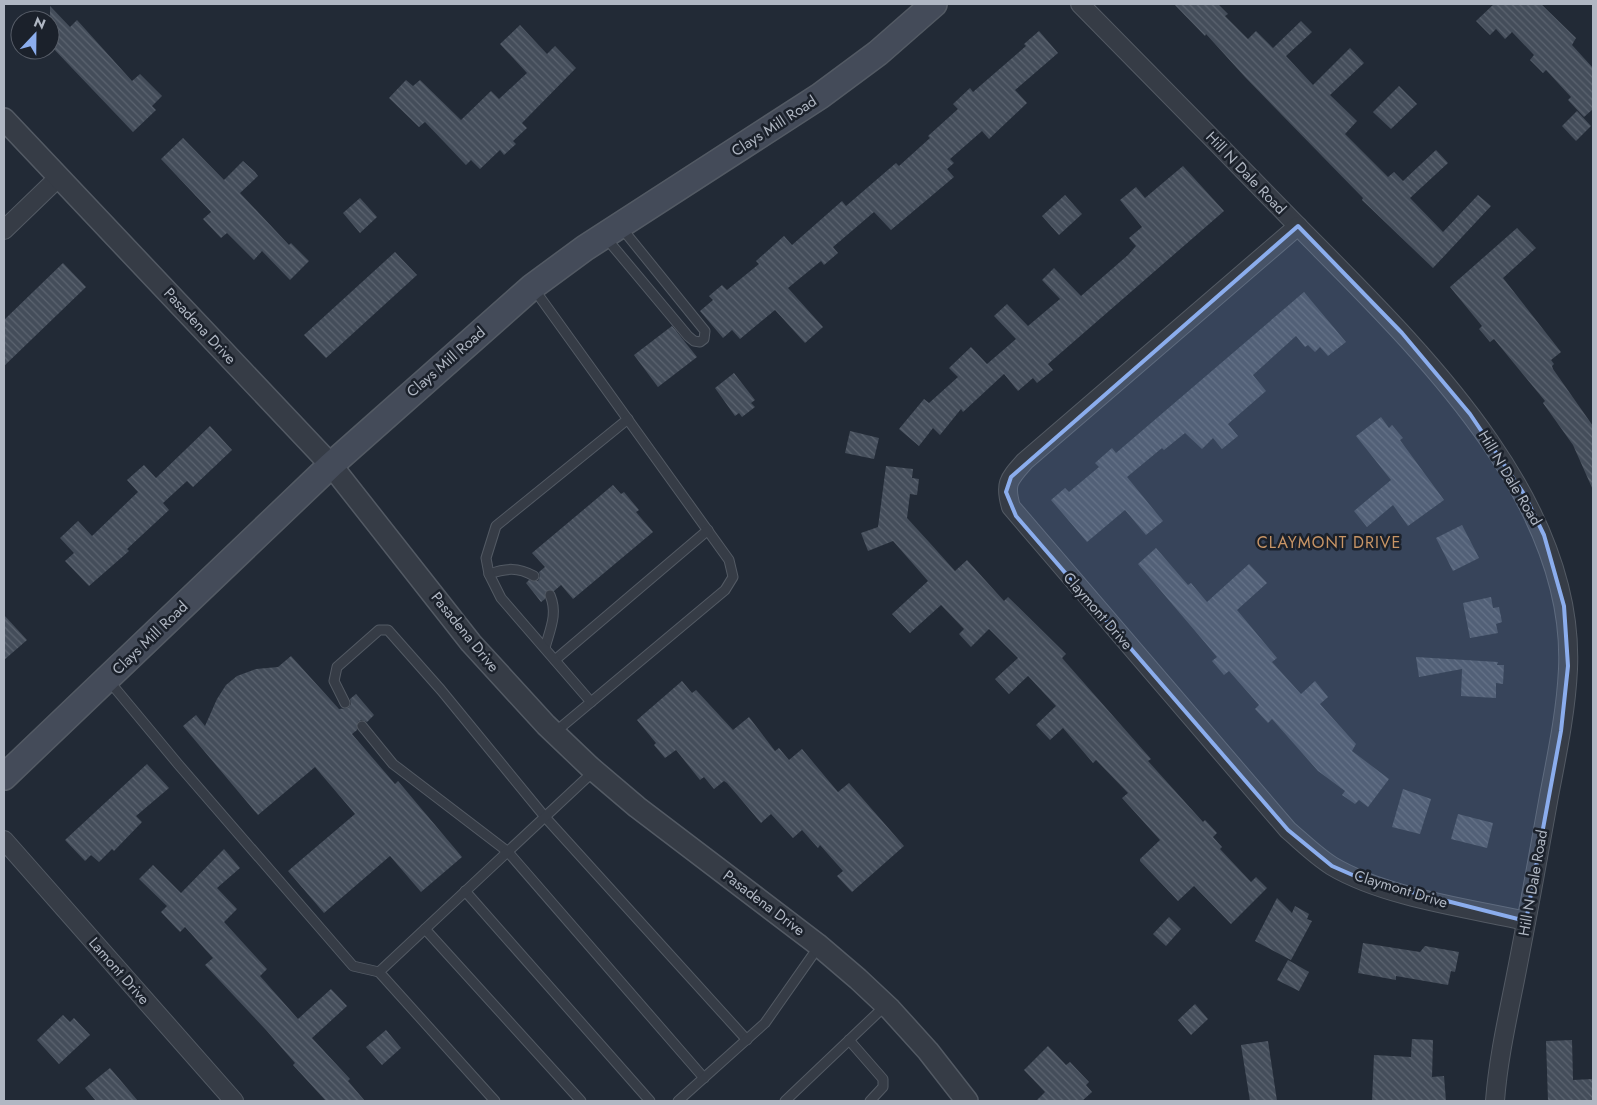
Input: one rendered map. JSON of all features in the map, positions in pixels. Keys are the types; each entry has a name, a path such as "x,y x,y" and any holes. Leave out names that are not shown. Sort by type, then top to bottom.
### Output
{"main road":[{"name":"Clays Mill Road","path":"4,777 332,465 532,287 612,231 820,96 878,53 934,4"}],"street":[{"name":"Hill N Dale Road","path":"1080,4 1402,333 1470,414 1498,453 1524,494 1544,534 1564,606 1568,636 1568,666 1561,730 1505,1033 1495,1101"},
{"name":"Pasadena Drive","path":"4,119 332,465 471,643 554,733 594,771 819,946 886,1005 928,1052 967,1101"},
{"path":"4,230 59,177"},
{"name":"Claymont Drive","path":"1298,226 1025,461 1008,484 1006,492 1011,507 1288,830 1309,849 1332,866 1395,891 1526,921"},
{"name":"Lamont Drive","path":"4,840 234,1101"}],"lane":[{"path":"612,231 705,331 704,339 700,342 694,341 688,336 612,231"},
{"path":"532,287 729,560 733,577 725,590 554,733"},
{"path":"591,702 501,598 489,574 486,558 496,526 628,419"},
{"path":"555,660 708,530"},
{"path":"489,574 505,568 522,570 534,576"},
{"path":"545,648 554,616 550,595"},
{"path":"346,703 334,681 337,667 379,630 388,630 441,690 544,817 747,1040"},
{"path":"107,679 353,966 379,972 495,1101"},
{"path":"362,726 393,764 508,852 704,1078"},
{"path":"379,972 594,771"},
{"path":"465,891 650,1101"},
{"path":"425,929 580,1101"},
{"path":"678,1101 765,1024 819,946"},
{"path":"784,1101 886,1005"},
{"path":"849,1040 883,1079 883,1087 870,1101"}],"highlighted area":[{"path":"1298,226 1402,333 1470,414 1524,494 1544,535 1564,606 1568,666 1561,731 1526,921 1364,880 1332,866 1288,830 1016,516 1006,492 1011,477"}],"building":[{"path":"1174,4 1218,4 1228,14 1225,16 1248,39 1256,31 1273,48 1301,21 1312,32 1286,56 1313,85 1350,48 1364,63 1330,95 1357,121 1345,134 1388,177 1394,172 1403,181 1436,150 1448,163 1410,198 1443,232 1478,195 1491,206 1433,268 1362,200 1363,198 1245,77 1206,34 1205,36"},
{"path":"1494,4 1541,4 1576,38 1572,45 1593,68 1593,109 1584,117 1568,100 1571,97 1546,70 1543,73 1530,60 1534,55 1512,32 1505,39 1496,29 1490,35 1476,21"},
{"path":"60,16 70,27 77,20 132,81 140,74 162,96 152,106 156,110 133,132 60,55"},
{"path":"520,25 547,54 555,46 576,68 522,123 527,128 513,141 516,144 504,155 500,150 480,169 471,160 466,165 425,122 419,127 389,98 406,80 413,86 420,80 461,120 491,91 499,99 527,73 500,44"},
{"path":"1039,31 1058,53 1015,90 1027,103 989,139 982,131 950,159 954,163 947,169 954,177 891,230 874,212 833,247 838,253 824,265 821,261 788,288 823,327 805,343 775,310 740,339 732,330 723,338 700,311 713,300 709,296 722,285 727,290 759,264 756,261 784,236 792,245 842,201 846,206 896,163 899,166 958,109 953,104 970,88 973,92 1026,46 1024,44"},
{"path":"1399,86 1417,104 1391,129 1373,112"},
{"path":"1577,111 1591,126 1576,141 1562,126"},
{"path":"183,138 224,180 243,161 255,172 258,176 240,193 289,245 291,243 309,261 290,280 262,251 254,260 227,233 221,238 203,219 211,212 161,159"},
{"path":"1183,166 1224,211 1048,364 1053,370 1037,383 1033,378 1018,391 1004,374 963,412 961,409 940,435 933,428 919,446 899,429 924,399 929,403 958,377 949,368 971,347 987,364 1016,339 994,316 1007,304 1028,326 1060,299 1042,280 1054,268 1081,296 1128,255 1136,246 1129,238 1142,227 1120,200 1136,187 1145,198"},
{"path":"1065,195 1082,214 1059,235 1042,216"},
{"path":"360,198 377,217 360,233 343,213"},
{"path":"1517,228 1536,248 1503,278 1561,352 1551,360 1554,364 1552,366 1553,369 1593,426 1593,490 1573,445 1543,403 1545,401 1494,339 1490,342 1479,329 1482,326 1450,287"},
{"path":"395,252 417,275 326,358 304,335"},
{"path":"63,263 86,287 4,366 4,320"},
{"path":"1304,292 1346,342 1328,356 1320,347 1315,352 1308,345 1305,347 1296,336 1253,375 1266,391 1228,424 1238,436 1222,449 1213,438 1202,449 1185,433 1164,450 1162,448 1127,477 1163,521 1146,535 1125,510 1087,542 1051,500 1065,488 1069,492 1099,467 1095,463 1112,448 1116,453"},
{"path":"672,326 697,357 658,387 634,355"},
{"path":"734,373 755,400 751,403 755,407 742,417 739,413 735,416 715,388"},
{"path":"1381,417 1389,428 1392,425 1403,438 1400,440 1444,500 1408,526 1393,505 1367,527 1354,511 1391,480 1356,436"},
{"path":"210,426 232,450 193,487 187,481 163,503 169,510 127,549 129,551 89,586 65,561 74,553 60,538 78,521 92,536 138,492 127,480 144,465 156,478"},
{"path":"850,431 879,438 874,459 845,453"},
{"path":"886,466 913,469 912,478 919,479 917,495 910,494 907,518 955,571 967,560 1004,601 1008,597 1066,654 1062,658 1151,759 1148,761 1203,822 1205,820 1217,833 1213,837 1222,847 1220,849 1251,882 1256,877 1267,888 1231,924 1194,886 1178,901 1140,861 1160,840 1122,798 1128,793 1096,760 1093,763 1063,728 1050,740 1036,725 1056,706 1028,676 1009,694 995,679 1018,658 989,629 971,647 959,634 964,629 941,605 910,633 892,614 928,581 893,541 868,551 861,533 878,527"},
{"path":"613,485 621,494 624,492 639,510 636,512 653,532 573,599 561,585 554,591 546,591 545,599 541,602 526,583 529,580 538,581 539,572 545,567 532,553"},
{"path":"1462,525 1479,558 1453,571 1436,538"},
{"path":"1156,548 1188,585 1191,583 1207,602 1249,564 1267,583 1237,610 1277,658 1272,662 1301,694 1315,681 1328,697 1320,704 1356,744 1352,751 1389,779 1368,807 1359,800 1355,804 1342,795 1345,791 1318,771 1272,719 1268,723 1255,709 1259,705 1229,671 1224,675 1212,661 1217,657 1138,564"},
{"path":"1491,597 1493,608 1499,607 1502,622 1496,624 1498,633 1470,638 1463,603"},
{"path":"4,615 27,640 4,660"},
{"path":"291,656 339,709 348,708 351,704 350,699 356,694 374,715 367,722 361,720 358,722 357,730 352,734 395,784 398,781 462,857 421,892 390,856 324,913 288,871 355,814 315,767 258,815 183,726 196,715 205,726 217,699 226,685 237,676 256,669 278,667"},
{"path":"1416,657 1498,662 1497,665 1504,665 1503,684 1496,683 1496,698 1461,696 1462,669 1419,677"},
{"path":"682,681 692,693 696,690 733,730 749,717 775,751 779,748 789,760 802,749 838,792 849,783 904,846 852,892 837,876 843,871 820,845 818,848 802,830 793,838 771,814 761,823 727,783 724,781 714,789 704,777 700,780 676,750 665,758 654,745 656,743 637,720"},
{"path":"147,764 169,788 136,816 142,822 114,851 112,849 99,862 91,855 85,861 65,840"},
{"path":"1403,789 1431,799 1420,834 1392,827"},
{"path":"1458,814 1493,823 1487,848 1451,839"},
{"path":"224,849 240,868 217,888 237,909 224,922 267,969 260,976 298,1019 331,989 347,1006 312,1038 350,1079 348,1081 365,1101 326,1101 293,1065 295,1063 266,1030 205,965 213,958 185,927 180,932 161,912 167,906 139,879 153,865 181,893"},
{"path":"1277,898 1292,913 1295,906 1309,914 1307,919 1312,921 1291,960 1255,941"},
{"path":"1169,917 1181,929 1166,946 1153,934"},
{"path":"1363,943 1420,952 1425,946 1459,952 1455,972 1451,971 1448,985 1396,976 1396,980 1358,973"},
{"path":"1288,960 1309,972 1299,991 1277,980"},
{"path":"1195,1004 1208,1019 1191,1035 1178,1020"},
{"path":"63,1015 70,1022 74,1018 90,1035 59,1064 37,1040"},
{"path":"386,1030 401,1048 382,1065 366,1047"},
{"path":"1412,1039 1433,1040 1432,1077 1444,1076 1446,1101 1372,1101 1374,1055 1411,1057"},
{"path":"1572,1040 1573,1080 1593,1079 1593,1101 1548,1101 1546,1041"},
{"path":"1268,1041 1277,1101 1250,1101 1241,1045"},
{"path":"1048,1046 1066,1065 1070,1062 1089,1082 1086,1085 1092,1092 1082,1101 1036,1101 1045,1092 1024,1070"},
{"path":"110,1068 138,1101 96,1101 85,1088"}],"district":[{"name":"CLAYMONT DRIVE","path":"1329,542"}]}
